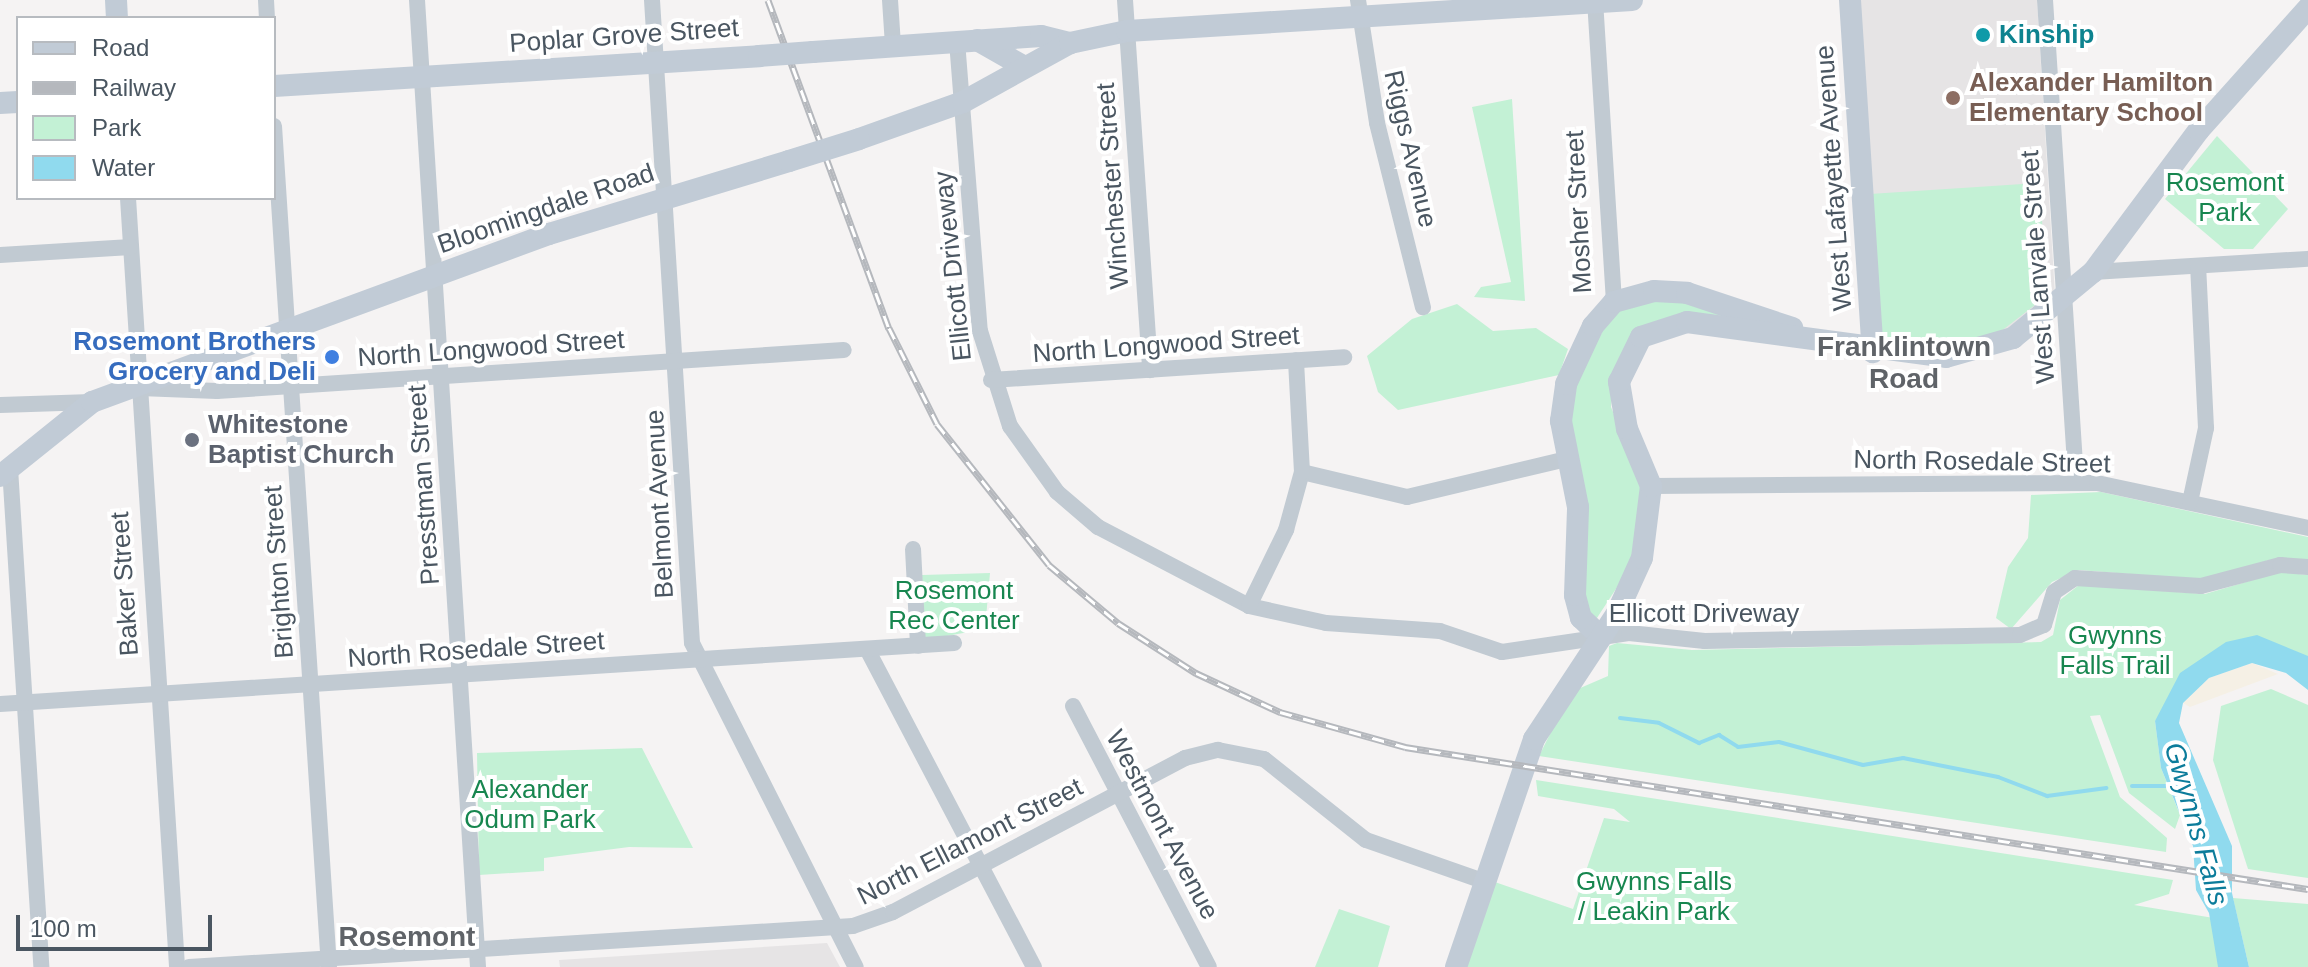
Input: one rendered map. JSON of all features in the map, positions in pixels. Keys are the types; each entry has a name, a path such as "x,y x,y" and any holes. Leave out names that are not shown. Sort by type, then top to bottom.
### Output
{"street":[{"name":"Presstman Street","path":"417,0 478,967"},
{"name":"Belmont Avenue","path":"652,0 697,660 856,967"},
{"path":"890,0 893,45"},
{"name":"Winchester Street","path":"1125,0 1150,370"},
{"path":"1127,31 1359,8 1632,0"},
{"name":"West Lafayette Avenue","path":"1850,0 1873,352"},
{"name":"West Lanvale Street","path":"2045,0 2076,483"},
{"name":"Mosher Street","path":"1595,1 1614,302 1593,326 1566,384 1566,459 1578,507 1578,608 1601,637"},
{"name":"Riggs Avenue","path":"1359,8 1423,307"},
{"path":"1456,967 1483,881 1545,715 1601,637 1642,558 1651,486 1620,398 1623,365 1641,337 1687,322 1873,352 1946,357 1988,350 2064,299 2093,272 2199,130 2308,8"},
{"name":"Bloomingdale Road","path":"5,472 92,402 140,388 434,276 666,198 859,139 963,102 1023,66 1070,43 1127,31"},
{"name":"Poplar Grove Street","path":"276,86 967,40 1070,43"},
{"path":"967,40 1023,66"},
{"name":"Ellicott Driveway","path":"967,40 963,102 980,331 991,380 1032,463 1074,510 1157,564 1249,606 1326,623 1440,631 1502,652 1601,637 2020,635 2044,625 2054,592 2075,578 2201,586 2280,565 2308,567"},
{"name":"Brighton Street","path":"276,158 329,963"},
{"name":"Baker Street","path":"128,200 177,967"},
{"path":"0,255 131,247"},
{"path":"2093,272 2308,259"},
{"path":"2190,502 2206,428 2198,266"},
{"path":"1614,302 1687,293 1833,344"},
{"name":"North Longwood Street","path":"140,388 291,387 844,350"},
{"name":"North Longwood Street","path":"991,380 1344,357"},
{"path":"1249,606 1286,530 1302,472 1296,360"},
{"path":"0,405 92,402"},
{"path":"1302,472 1407,497 1566,459"},
{"path":"5,472 41,967"},
{"name":"North Rosedale Street","path":"1651,486 2076,483 2190,502 2308,528"},
{"path":"913,549 918,646"},
{"name":"North Rosedale Street","path":"0,704 954,643"},
{"path":"867,649 1034,967"},
{"name":"Westmont Avenue","path":"1073,706 1209,967"},
{"name":"North Ellamont Street","path":"189,967 329,963 477,948 836,927 893,912 1185,758 1249,752 1280,769 1347,830 1483,881"}],"shaded area":[{"name":"Alexander Hamilton Elementary School","path":"1858,0 2037,0 2055,295 2011,331 1962,348 1882,345"},
{"path":"827,943 840,967 560,967 559,960"}],"green space":[{"path":"1512,99 1525,301 1474,297 1481,287 1511,282 1472,107"},
{"name":"Rosemont Park","path":"2217,136 2288,209 2253,249 2224,249 2165,199"},
{"path":"2039,183 2048,295 2000,332 1946,345 1882,345 1870,194"},
{"path":"1657,300 1699,303 1771,328 1688,317 1614,371 1611,407 1639,476 1642,515 1627,572 1595,621 1587,618 1568,439 1576,375 1615,311"},
{"path":"1457,304 1493,331 1536,328 1568,349 1559,375 1398,410 1378,392 1367,356 1412,319"},
{"name":"Gwynns Falls Trail","path":"2101,492 2308,537 2308,560 2269,560 2205,580 2079,570 2052,582 2011,629 1996,618 2008,567 2028,538 2031,495"},
{"path":"2280,572 2308,575 2308,679 2234,654 2155,721 2161,768 2180,815 2175,829 2129,793 2100,715 2090,716 2120,797 2167,838 2166,852 1539,756 1571,692 1608,676 1609,646 1617,643 1692,650 2041,642 2053,635 2060,600 2079,585 2205,594"},
{"name":"Rosemont Rec Center","path":"990,573 985,629 925,640 922,575"},
{"path":"2271,689 2308,705 2308,878 2248,869 2213,760 2221,706"},
{"name":"Alexander Odum Park","path":"642,748 693,848 629,847 544,858 544,871 479,875 477,753"},
{"name":"Gwynns Falls / Leakin Park","path":"1536,780 2173,880 2169,894 2134,905 2220,919 2228,967 1460,967 1489,880 1573,909 1604,818 1630,822 1614,809 1538,796"},
{"path":"2233,898 2308,904 2308,967 2249,967"},
{"path":"1339,909 1390,926 1378,967 1315,967"}],"sand":[{"path":"2252,663 2278,674 2190,707 2183,703 2209,678"}],"water":[{"name":"Gwynns Falls","path":"2257,635 2308,656 2308,690 2286,673 2252,663 2209,678 2183,703 2179,723 2232,846 2232,893 2249,967 2218,967 2209,913 2196,890 2193,846 2161,768 2155,721 2180,673 2226,642"}],"waterway":[{"path":"1620,718 1659,723 1699,743 1719,735 1738,747 1779,742 1863,765 1903,758 1998,777 2047,796 2106,788"},
{"path":"2132,786 2169,786"}],"railway":[{"path":"768,0 889,328 937,424 1049,565 1118,623 1196,673 1280,712 1405,747 2308,889"}],"place":[{"name":"Kinship","path":"1983,35"},
{"name":"Alexander Hamilton Elementary School","path":"1953,98"},
{"name":"Rosemont Brothers Grocery and Deli","path":"332,357"},
{"name":"Whitestone Baptist Church","path":"192,440"}],"district":[{"name":"Franklintown Road","path":"1904,363"},
{"name":"Rosemont","path":"407,937"}]}
